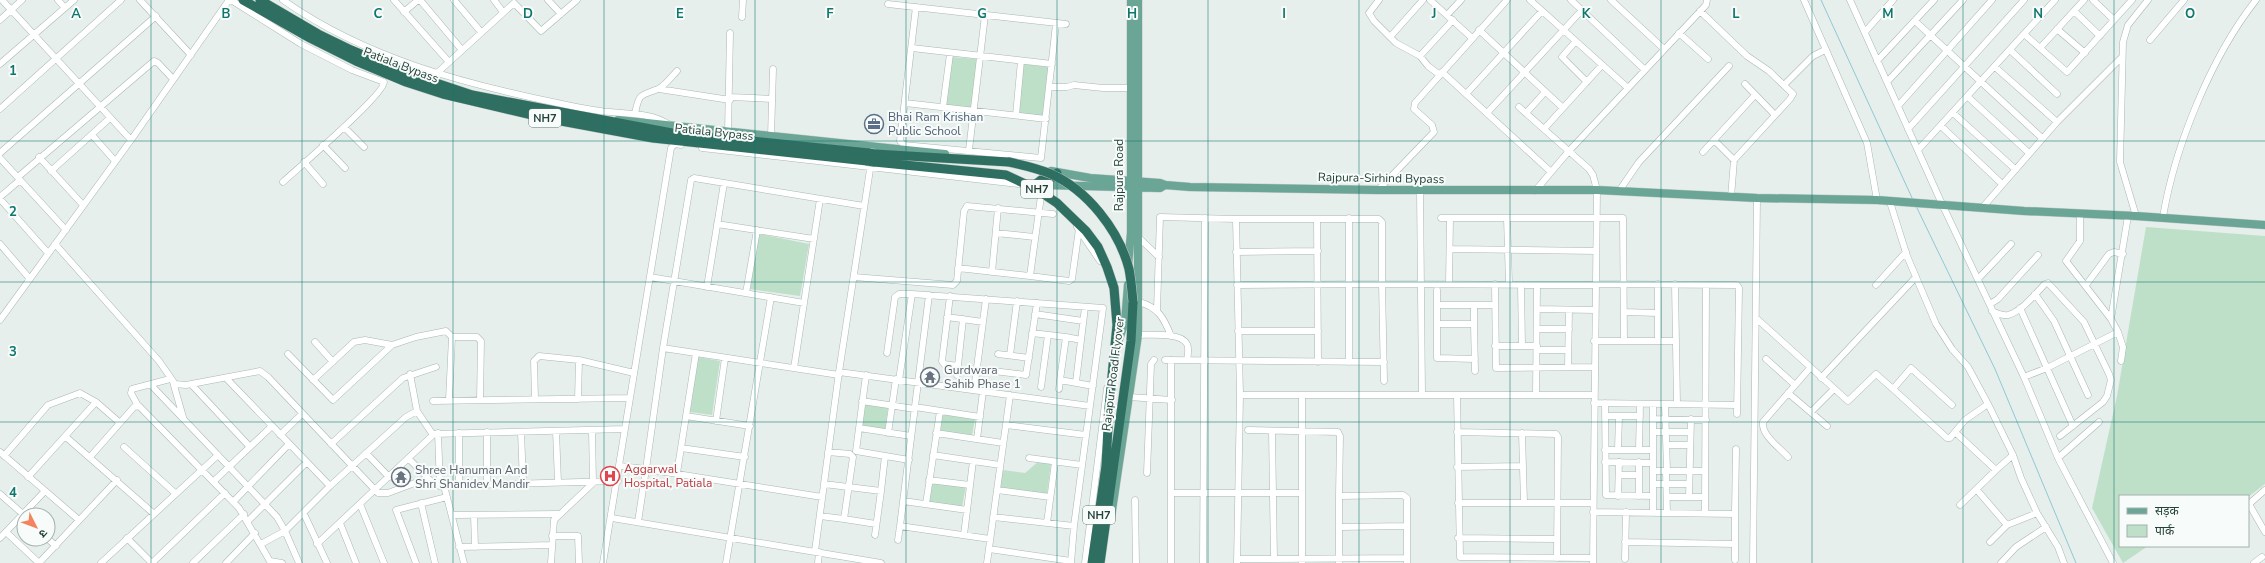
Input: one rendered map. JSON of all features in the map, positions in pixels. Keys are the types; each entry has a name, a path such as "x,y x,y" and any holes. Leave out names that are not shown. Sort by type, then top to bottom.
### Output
{"highway":[{"name":"Patiala Bypass","path":"243,0 310,38 356,61 406,82 450,96 561,121 645,136 871,158 1006,175 1036,191 1068,211 1098,247 1114,288 1118,325"},
{"name":"Patiala Bypass","path":"260,0 318,34 403,72 472,95 596,120"},
{"name":"Rajapur Road Flyover","path":"596,120 672,134 871,158 1009,162 1052,174 1078,192 1091,204 1113,232 1129,269 1133,302 1131,341 1100,563"},
{"path":"1036,191 1041,180 1054,177 1057,173"},
{"name":"Rajpura Road","path":"1092,563 1106,466 1118,325"}],"main road":[{"name":"Rajpura Road","path":"1104,563 1139,324 1137,236 1138,204 1135,183 1130,165 1131,0"},
{"name":"Rajpura Road","path":"1115,349 1125,322 1128,298 1135,183 1138,0"},
{"path":"596,120 621,120 668,124 771,136 871,158 1007,160 1057,173 1157,185"},
{"path":"1110,180 1126,171 1130,165"},
{"path":"1036,191 1044,185 1135,183"},
{"name":"Rajpura-Sirhind Bypass","path":"1135,183 1157,185 1378,190 1597,190 1757,198 1877,200 2080,214 2163,217 2265,225"},
{"path":"1138,204 1157,185"}],"street":[{"path":"2,0 131,140"},
{"path":"0,20 22,0"},
{"path":"58,0 65,8"},
{"path":"0,64 74,0"},
{"path":"0,109 121,0"},
{"path":"140,0 191,54"},
{"path":"0,320 131,140 230,0 302,44 352,70 384,82 383,87 344,127 283,182"},
{"path":"282,0 301,13 342,35 436,74 567,105 635,114 660,119 668,124"},
{"path":"394,0 449,62"},
{"path":"404,12 419,0 462,50"},
{"path":"454,0 481,32"},
{"path":"494,0 503,12"},
{"path":"548,0 561,14"},
{"path":"436,74 516,1 541,31 577,0"},
{"path":"742,17 743,0"},
{"path":"1379,0 1371,9 1370,17 1402,48 1420,56 1428,66 1441,73 1466,94 1551,172"},
{"path":"1390,37 1423,0"},
{"path":"1430,0 1472,38"},
{"path":"1447,15 1460,0"},
{"path":"1378,190 1434,132 1432,125 1416,112 1414,106 1441,73 1507,0"},
{"path":"1530,0 1628,88"},
{"path":"1571,0 1645,70"},
{"path":"1610,0 1664,49"},
{"path":"1535,191 1569,151 1700,11 1707,1 1715,0"},
{"path":"1804,0 1867,143 1877,200"},
{"path":"1850,0 1918,150 1939,204 1990,304 2024,377 2058,458 2113,563"},
{"path":"1877,61 1934,0"},
{"path":"1888,82 1963,0"},
{"path":"1898,106 1992,0"},
{"path":"1908,129 2024,0"},
{"path":"1918,150 2055,0"},
{"path":"2040,48 2084,0"},
{"path":"2093,0 2114,20"},
{"path":"2024,34 2065,72 2069,71 2130,2 2123,0"},
{"path":"2136,216 2120,162 2122,57 2123,42 2128,25 2148,0"},
{"path":"2150,40 2184,0"},
{"path":"2163,217 2176,166 2192,117 2210,74 2235,30 2256,0"},
{"path":"1864,32 1889,2"},
{"path":"888,4 1066,24"},
{"path":"916,7 901,144 969,150 1039,160 1042,156 1056,24"},
{"path":"1487,113 1582,10"},
{"path":"1466,94 1542,11"},
{"path":"1700,11 1747,56 1769,71 1784,85 1791,92 1792,97 1734,160 1731,197"},
{"path":"2074,11 2100,36"},
{"path":"969,150 975,111 985,15"},
{"path":"0,153 156,16"},
{"path":"1420,56 1453,20"},
{"path":"1915,21 2042,138"},
{"path":"2057,29 2085,52"},
{"path":"1479,30 1563,108"},
{"path":"728,132 730,98 730,33"},
{"path":"1679,33 1708,59"},
{"path":"1575,42 1562,58 1587,82"},
{"path":"912,48 950,54 1052,64"},
{"path":"1784,85 1813,56 1825,50"},
{"path":"2010,50 2057,94"},
{"path":"943,107 950,54"},
{"path":"1982,208 2042,138 2122,57"},
{"path":"48,253 0,198 39,158 154,61 158,63 173,79"},
{"path":"1016,115 1021,61"},
{"path":"1544,129 1602,65"},
{"path":"1619,192 1639,162 1729,66"},
{"path":"1995,67 2057,122"},
{"path":"771,136 773,69"},
{"path":"659,89 677,71"},
{"path":"1744,84 1775,115"},
{"path":"1049,87 1068,88 1074,85 1103,88 1131,88"},
{"path":"635,114 637,105 644,94 659,89 730,98 772,100"},
{"path":"1526,113 1546,92"},
{"path":"1703,152 1755,95"},
{"path":"1968,97 2029,153"},
{"path":"905,103 1046,119"},
{"path":"1456,395 1459,554 1463,558 1557,558 1593,561 1594,341 1597,190 1593,175 1569,151 1519,107"},
{"path":"1953,113 2015,169"},
{"path":"51,171 110,118"},
{"path":"1941,126 2002,184"},
{"path":"344,127 364,147"},
{"path":"92,135 115,161"},
{"path":"1714,140 1734,160"},
{"path":"603,563 612,518 671,148 676,144 871,158 822,497 817,552 818,563"},
{"path":"324,145 345,168"},
{"path":"0,158 66,230"},
{"path":"39,158 83,205"},
{"path":"304,162 324,184"},
{"path":"638,522 689,183 694,178 864,206"},
{"path":"707,287 724,183"},
{"path":"1420,190 1422,395"},
{"path":"1030,276 1038,213 1036,191"},
{"path":"1036,191 1057,208 1079,230 1097,255 1106,276 1111,308 1110,364 1085,563"},
{"path":"1754,563 1757,198"},
{"path":"794,368 820,199"},
{"path":"1892,202 1906,252 1936,324 1952,349 1968,367 1988,404 2013,455 2021,478 2037,513 2046,527 2064,563"},
{"path":"854,277 953,285 956,284 965,208 971,205 1053,214"},
{"path":"992,272 998,208"},
{"path":"2080,214 2080,241 2065,259 2111,319 2118,332 2123,347 2121,361"},
{"path":"2111,319 2128,216"},
{"path":"1158,310 1160,217 1236,219 1349,218 1381,220 1384,381"},
{"path":"1441,218 1621,217 1624,220 1624,341"},
{"path":"1203,563 1205,218"},
{"path":"1348,362 1350,284 1349,218"},
{"path":"1449,284 1450,218"},
{"path":"1507,218 1509,284"},
{"path":"1236,219 1240,395 1237,561 1274,558 1302,561 1407,561 1406,496 1339,496"},
{"path":"1317,219 1318,362"},
{"path":"717,224 814,239"},
{"path":"746,293 757,230"},
{"path":"958,268 1069,281 1072,279 1079,230"},
{"path":"996,234 1034,237"},
{"path":"1137,236 1159,257"},
{"path":"0,244 30,279"},
{"path":"55,244 159,361 172,381 183,418"},
{"path":"1978,279 2011,244"},
{"path":"1450,249 1596,251"},
{"path":"1236,252 1318,251"},
{"path":"1876,285 1906,252"},
{"path":"2086,285 2109,254 2114,252 2122,254"},
{"path":"1990,304 1998,299 2038,256"},
{"path":"650,277 804,303"},
{"path":"1821,378 1916,277"},
{"path":"1495,284 1496,368 1594,367"},
{"path":"1658,284 1658,341"},
{"path":"1675,284 1677,404"},
{"path":"1237,285 1733,284 1739,288 1737,414"},
{"path":"1992,311 2007,316 2020,308 2045,284 2050,284 2084,322 2110,378 2107,396 2074,426 2060,436"},
{"path":"1521,285 1522,346"},
{"path":"1536,395 1537,285"},
{"path":"1705,513 1706,285"},
{"path":"1437,290 1437,358 1475,359"},
{"path":"887,353 895,297 899,294 950,296 1111,308"},
{"path":"888,433 912,294"},
{"path":"2034,294 2054,321 2088,395"},
{"path":"898,540 929,295"},
{"path":"950,296 942,361 944,364 958,366"},
{"path":"726,563 732,537 771,297"},
{"path":"974,390 986,299"},
{"path":"1010,355 1018,301"},
{"path":"1139,302 1158,310 1171,336"},
{"path":"977,369 1026,376 1037,303"},
{"path":"1437,305 1495,304"},
{"path":"1474,305 1475,371"},
{"path":"1076,382 1085,307"},
{"path":"989,549 1071,562 1074,526 1103,308"},
{"path":"2020,308 2074,426"},
{"path":"1537,309 1595,310"},
{"path":"1568,367 1569,310"},
{"path":"1624,312 1658,313"},
{"path":"1035,314 1083,322"},
{"path":"947,317 983,322"},
{"path":"1756,318 1821,378 1849,400 1876,374 1949,439 1970,415 1988,404"},
{"path":"957,375 963,319"},
{"path":"1436,324 1474,324"},
{"path":"1536,329 1569,329"},
{"path":"288,354 329,398 334,399 392,345 416,337 446,331 452,337 477,337 481,341 480,400"},
{"path":"1238,331 1318,331"},
{"path":"2024,377 2047,368 2118,332"},
{"path":"1032,333 1081,340"},
{"path":"1041,387 1048,335"},
{"path":"1138,335 1171,336 1187,343 1187,360"},
{"path":"449,400 452,337"},
{"path":"1059,389 1066,338"},
{"path":"313,380 351,345 359,341 392,345"},
{"path":"1594,341 1676,341"},
{"path":"315,342 333,362"},
{"path":"1495,346 1522,346 1568,350"},
{"path":"663,348 794,368 839,374 866,375 1090,406"},
{"path":"677,473 696,353"},
{"path":"998,354 1029,358"},
{"path":"535,399 534,361 536,358 579,360 634,373"},
{"path":"716,421 725,358"},
{"path":"1766,359 1795,385"},
{"path":"578,399 579,360"},
{"path":"1147,473 1151,364 1154,360"},
{"path":"1171,563 1172,400 1168,360 1384,362"},
{"path":"331,444 403,378 410,374 436,367"},
{"path":"1788,457 1769,437 1762,425 1788,392 1810,368"},
{"path":"1893,389 1911,368 1952,405"},
{"path":"282,563 270,562 244,514 214,481 200,469 138,406 131,390 172,381 180,386 226,378 256,370 263,372 380,494 388,493 428,478"},
{"path":"410,374 417,411 435,434 442,486 448,497 464,563"},
{"path":"866,375 856,451 908,460"},
{"path":"226,378 330,486"},
{"path":"1060,380 1092,386"},
{"path":"191,384 250,447"},
{"path":"151,385 265,504 285,531 299,563"},
{"path":"1811,412 1834,389"},
{"path":"977,439 983,391"},
{"path":"1788,392 1826,426"},
{"path":"79,520 2,454 50,404 80,393 96,402 120,423"},
{"path":"987,563 1010,395"},
{"path":"1240,395 1594,395"},
{"path":"1302,395 1302,561"},
{"path":"1129,397 1172,400"},
{"path":"433,401 630,398"},
{"path":"862,401 980,417"},
{"path":"28,477 66,437 96,402"},
{"path":"1594,403 1737,405"},
{"path":"1606,403 1606,495 1653,496"},
{"path":"1639,450 1640,404"},
{"path":"1653,404 1653,513"},
{"path":"1665,404 1667,432 1667,513"},
{"path":"90,457 134,407 138,406"},
{"path":"261,544 285,531 304,514 330,486 366,453 406,417 417,411"},
{"path":"926,504 940,411"},
{"path":"280,435 302,414"},
{"path":"686,416 750,426"},
{"path":"1605,416 1640,416"},
{"path":"1618,450 1619,416"},
{"path":"1653,419 1706,420"},
{"path":"1689,497 1691,419"},
{"path":"2058,458 2099,422"},
{"path":"1006,425 1086,435"},
{"path":"214,481 272,426"},
{"path":"859,428 911,436"},
{"path":"317,544 374,489 435,434 625,429"},
{"path":"551,563 554,520 558,514 592,483 592,430"},
{"path":"1248,430 1338,432 1340,436 1339,561"},
{"path":"1272,430 1274,558"},
{"path":"556,431 558,482"},
{"path":"487,432 487,484"},
{"path":"522,432 523,483"},
{"path":"1457,432 1554,433 1558,437 1557,558"},
{"path":"1653,432 1690,432"},
{"path":"1955,432 1996,470"},
{"path":"459,433 459,485"},
{"path":"936,433 1003,443"},
{"path":"1522,433 1524,503"},
{"path":"66,437 153,513"},
{"path":"233,502 289,444"},
{"path":"1667,445 1690,445"},
{"path":"124,447 175,493"},
{"path":"681,448 745,457"},
{"path":"1735,560 1736,449"},
{"path":"1605,450 1653,450"},
{"path":"828,452 850,454 853,457 844,519"},
{"path":"366,453 389,476"},
{"path":"101,563 200,469 218,455"},
{"path":"933,455 1000,465"},
{"path":"1960,505 2013,455"},
{"path":"875,536 885,456"},
{"path":"1029,458 1082,465"},
{"path":"409,459 434,484 442,486 558,482 592,483 618,481"},
{"path":"964,535 973,461"},
{"path":"248,521 307,462"},
{"path":"1047,523 1055,462"},
{"path":"1605,462 1653,463"},
{"path":"1618,496 1619,462"},
{"path":"1638,496 1639,462"},
{"path":"620,466 677,473 822,497"},
{"path":"1457,467 1523,466"},
{"path":"1653,471 1705,471"},
{"path":"1619,475 1639,475"},
{"path":"56,546 117,480"},
{"path":"929,480 970,485"},
{"path":"824,484 881,491"},
{"path":"1653,484 1690,484"},
{"path":"29,507 45,490"},
{"path":"997,490 1050,497"},
{"path":"1977,490 2007,525"},
{"path":"2264,528 2249,504 2265,490"},
{"path":"127,538 152,563 225,493"},
{"path":"1171,493 1302,493"},
{"path":"0,494 16,508"},
{"path":"416,563 396,511 399,508 448,497"},
{"path":"1667,497 1705,497"},
{"path":"1135,500 1136,563"},
{"path":"903,501 967,510"},
{"path":"1458,503 1593,504"},
{"path":"360,504 384,563"},
{"path":"421,504 434,563"},
{"path":"1593,512 1735,514"},
{"path":"1625,559 1626,512"},
{"path":"1990,542 2007,525 2037,513"},
{"path":"192,563 244,514"},
{"path":"304,514 327,563"},
{"path":"452,515 558,514"},
{"path":"474,515 475,547"},
{"path":"820,516 876,524"},
{"path":"993,517 1074,526"},
{"path":"612,518 881,563"},
{"path":"0,538 16,521"},
{"path":"340,523 356,563"},
{"path":"900,526 990,539"},
{"path":"1339,527 1406,526"},
{"path":"2001,563 2016,548 2046,527"},
{"path":"6,532 39,563 55,547"},
{"path":"226,563 255,534"},
{"path":"552,536 578,536 579,563"},
{"path":"1458,538 1557,539"},
{"path":"1625,542 1735,544"},
{"path":"459,547 552,545"},
{"path":"2254,563 2262,557"}],"green space":[{"path":"951,57 978,59 972,108 946,105"},
{"path":"1023,64 1049,67 1044,116 1017,113"},
{"path":"2146,227 2265,236 2265,484 2249,496 2249,495 2119,495 2119,547 2147,547 2123,563 2092,508 2117,396"},
{"path":"759,234 809,244 800,296 750,289"},
{"path":"698,357 720,361 712,415 690,412"},
{"path":"864,404 888,408 885,430 861,426"},
{"path":"940,414 975,419 972,435 937,432"},
{"path":"1039,461 1051,463 1047,494 1000,488 1003,470 1025,473"},
{"path":"931,482 966,486 962,507 928,503"}],"waterway":[{"path":"1821,0 1913,200"},
{"path":"1916,206 1995,369 2076,563"}],"place":[{"name":"Bhai Ram Krishan Public School","path":"874,124"},
{"name":"Gurdwara Sahib Phase 1","path":"930,377"},
{"name":"Aggarwal Hospital, Patiala","path":"610,476"},
{"name":"Shree Hanuman And Shri Shanidev Mandir","path":"401,477"}]}
